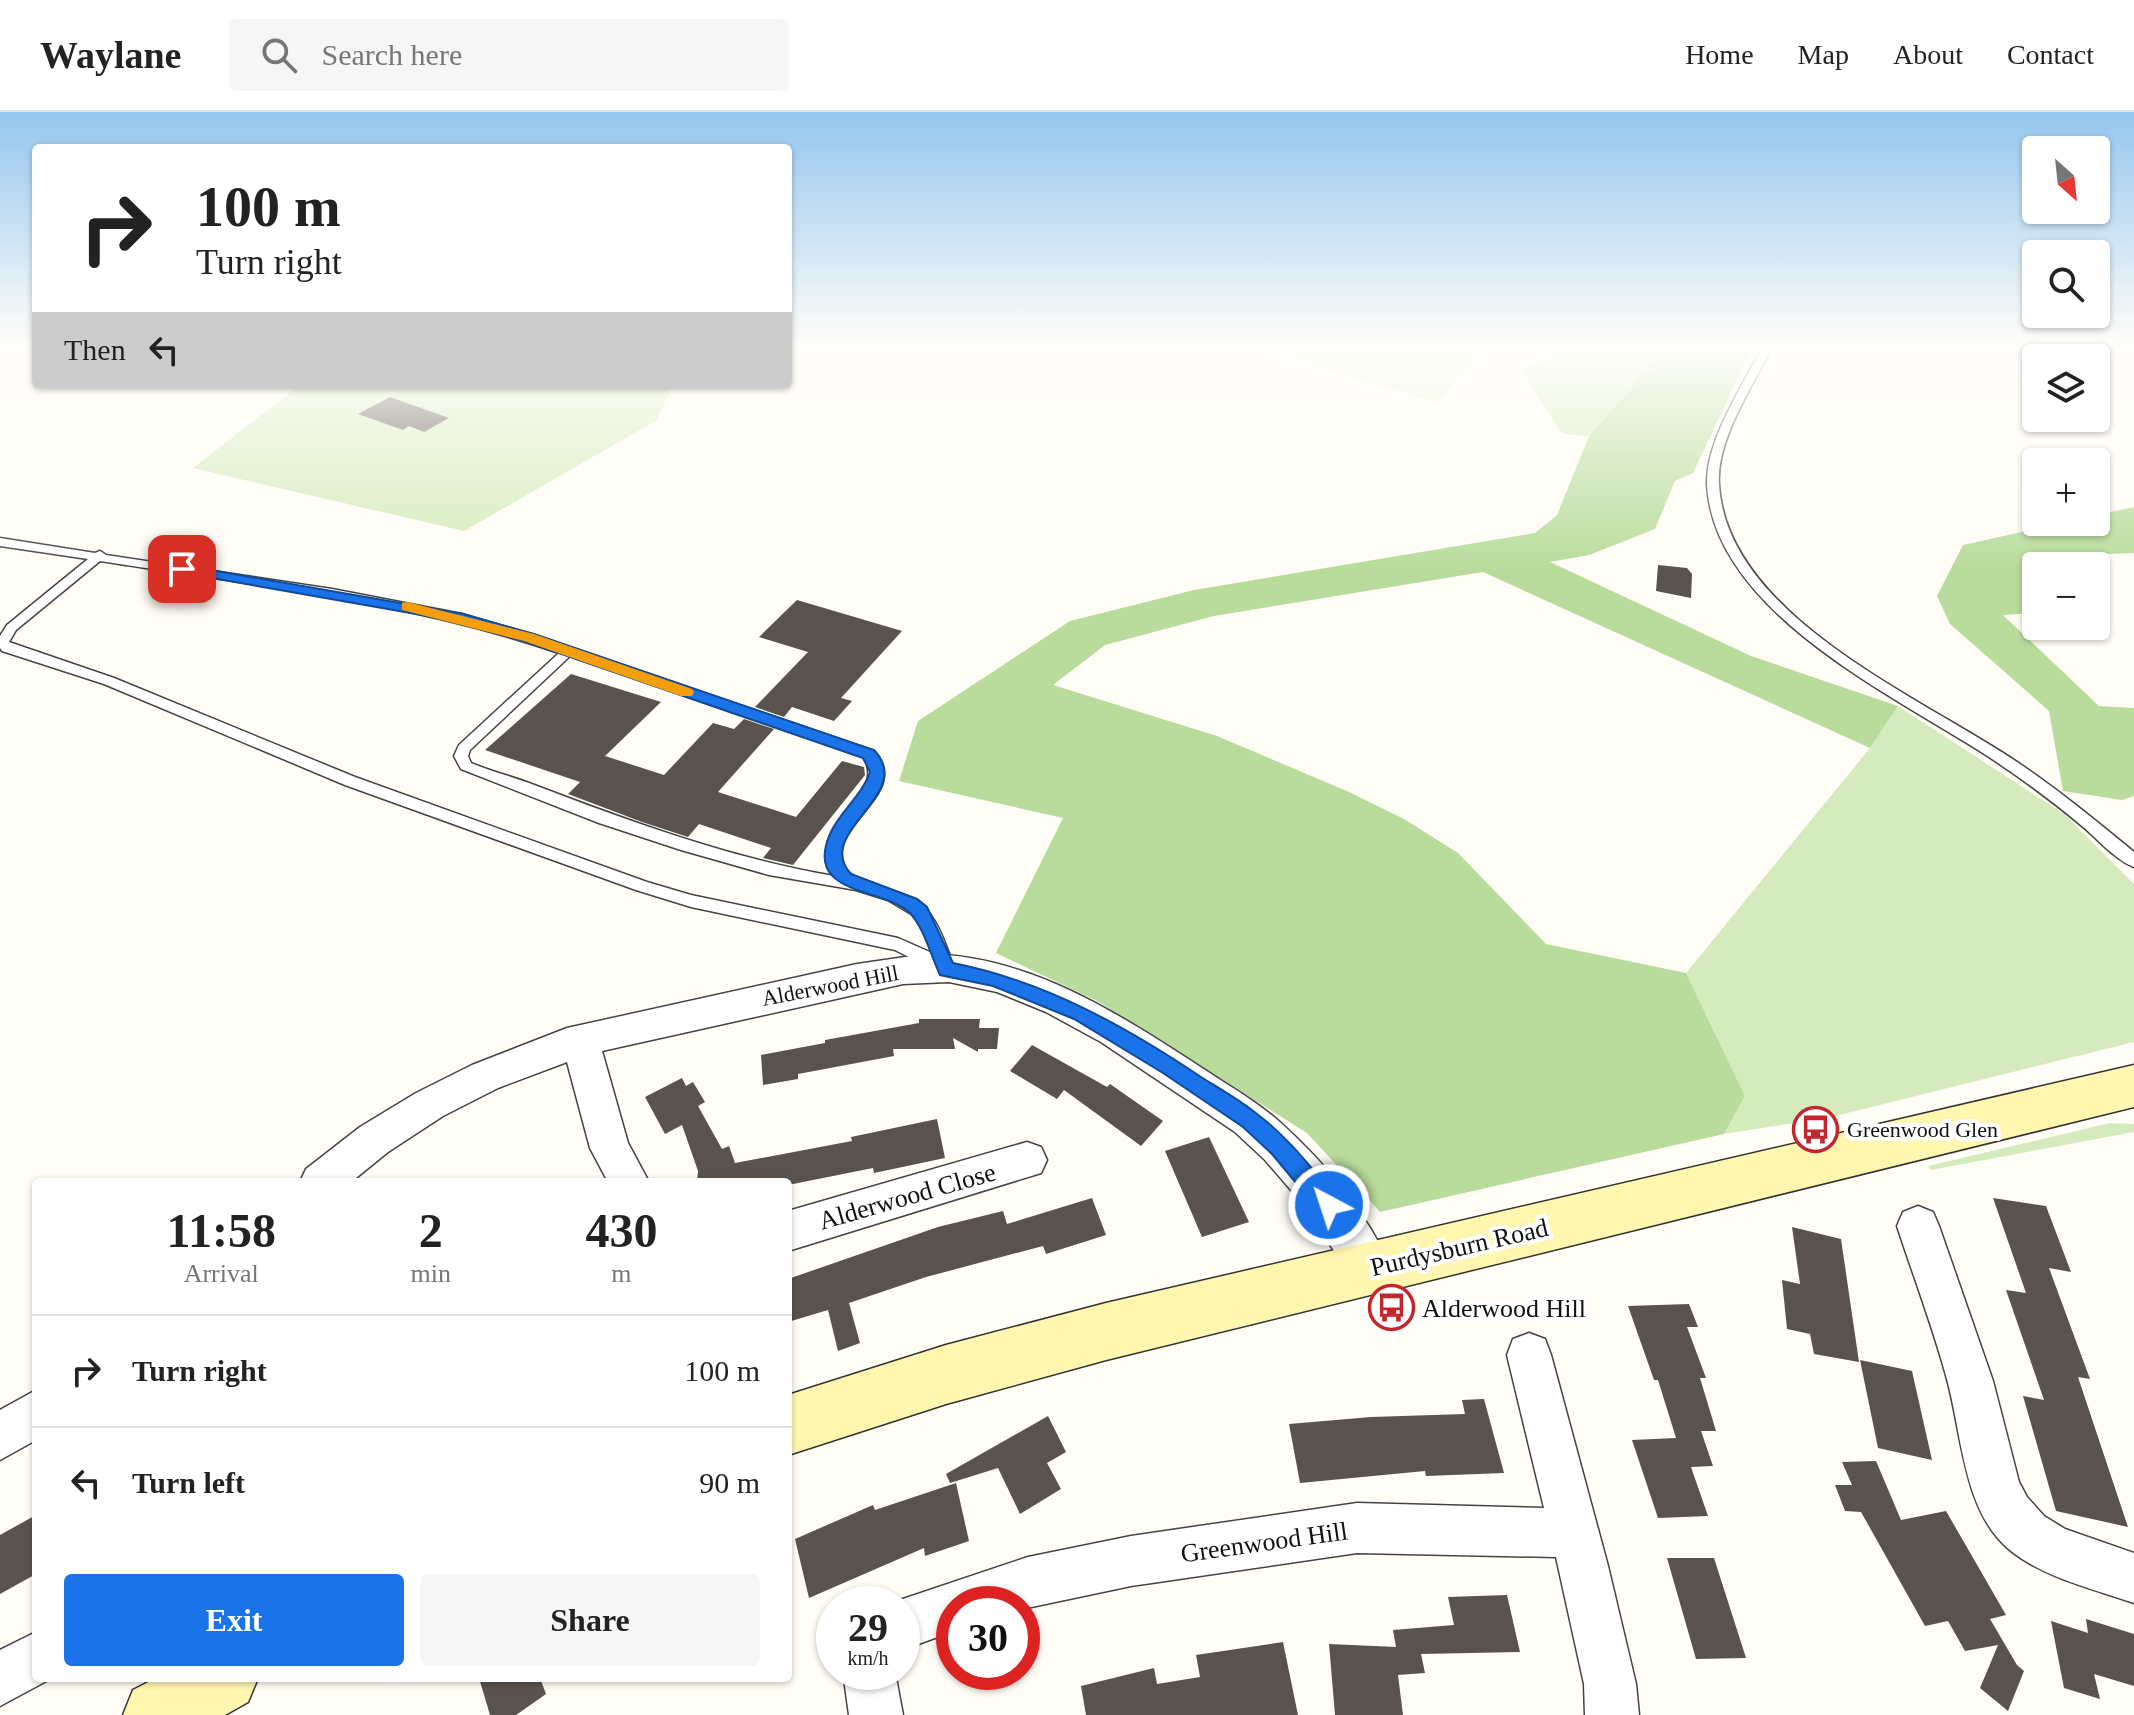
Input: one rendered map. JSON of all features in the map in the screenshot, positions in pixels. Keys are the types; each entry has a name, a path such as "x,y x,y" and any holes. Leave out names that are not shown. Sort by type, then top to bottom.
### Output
{"street":[{"name":"Alderwood Hill","path":"325,1178 352,1154 464,1085 527,1057 580,1039 876,975 920,968 947,969 996,979 1081,1014 1250,1120 1280,1147 1318,1191 1370,1268"},
{"path":"580,1039 610,1148 627,1178"},
{"name":"Purdysburn Road","path":"792,1424 926,1380 1079,1339 1884,1143 2134,1086"},
{"name":"Alderwood Close","path":"792,1230 868,1203 968,1181 1027,1160"},
{"path":"1918,1226 1970,1381 1997,1490 2010,1514 2027,1533 2052,1549 2134,1578"},
{"path":"1529,1355 1610,1684 1612,1715"},
{"path":"0,1437 32,1416"},
{"name":"Greenwood Hill","path":"1016,1586 1131,1561 1357,1528 1573,1533"},
{"path":"0,1680 32,1660"},
{"path":"158,1715 217,1682"},
{"path":"872,1690 876,1715"}],"lane":[{"path":"1733,419 1714,467 1714,500 1718,516 1739,560 1781,609 1829,650 1886,690 2022,772 2134,861"},
{"path":"0,542 100,555 424,610 490,626 869,754 879,772 838,834 834,852 836,869 845,878 894,896 920,912 947,969"},
{"path":"100,555 11,628 2,643 7,648 109,681 350,781 642,886 691,901 898,944 947,969"},
{"path":"568,651 464,748 461,756 466,766 666,841 793,876 864,886"}],"green space":[{"path":"256,419 658,419 464,531 193,468"},
{"path":"1552,419 1604,419 1589,436 1562,434"},
{"path":"1604,419 1719,419 1693,473 1675,481 1655,529 1589,555 1550,562 1751,656 1898,706 1870,748 1483,572 1214,616 1105,645 1053,685 1217,736 1404,819 1458,853 1546,944 1686,973 1745,1096 1724,1134 1380,1212 1307,1133 1099,1002 996,953 1063,818 899,781 918,721 1070,621 1194,590 1535,533 1557,515 1589,436"},
{"path":"2134,507 2134,553 2022,552 2022,614 2003,615 2022,633 2022,640 2029,640 2099,706 2134,708 2134,796 2122,800 2063,791 2049,711 1950,624 1937,596 1963,545 2022,532 2022,536 2110,536 2110,512"},
{"path":"1898,706 2064,814 2134,884 2134,1042 1827,1118 1724,1134 1745,1096 1686,973 1870,748"},
{"path":"2110,1123 2134,1124 2134,1132 1931,1170 1928,1166"}],"building":[{"path":"372,419 448,419 424,432 409,426 403,430"},
{"path":"1658,565 1687,568 1692,574 1691,598 1656,591"},
{"path":"797,600 902,631 841,698 852,701 834,721 792,707 784,717 755,707 808,652 759,637"},
{"path":"571,674 661,702 605,756 664,775 713,723 734,729 744,719 774,729 718,792 796,817 842,761 864,767 865,775 793,865 763,858 771,848 699,824 688,837 642,822 568,794 580,782 485,750"},
{"path":"919,1019 980,1019 979,1028 999,1028 997,1049 978,1049 978,1052 953,1038 955,1049 893,1049 894,1056 798,1074 798,1079 763,1085 761,1055 919,1023"},
{"path":"1032,1045 1107,1087 1110,1084 1163,1121 1141,1146 1064,1090 1057,1099 1010,1071"},
{"path":"682,1078 686,1086 693,1082 705,1102 698,1106 722,1149 729,1146 735,1163 852,1141 851,1137 937,1119 945,1158 874,1173 873,1168 792,1184 792,1178 697,1178 698,1171 682,1125 665,1134 645,1097"},
{"path":"1209,1137 1249,1222 1202,1237 1165,1151"},
{"path":"1092,1198 1106,1235 1046,1254 1043,1246 926,1277 849,1303 860,1343 838,1351 828,1310 792,1321 792,1278 938,1227 1003,1211 1007,1224"},
{"path":"1993,1198 2046,1206 2071,1272 2049,1268 2090,1379 2078,1377 2128,1527 2056,1511 2023,1396 2044,1400 2006,1290 2026,1293"},
{"path":"1792,1227 1841,1239 1859,1362 1814,1354 1810,1334 1787,1329 1782,1280 1800,1284"},
{"path":"1689,1304 1698,1327 1687,1327 1706,1378 1700,1378 1716,1431 1701,1431 1713,1466 1691,1467 1708,1516 1658,1518 1632,1440 1676,1438 1658,1380 1654,1380 1628,1306"},
{"path":"1860,1360 1912,1371 1932,1460 1878,1448"},
{"path":"1484,1399 1504,1473 1426,1476 1425,1471 1300,1483 1289,1424 1465,1414 1462,1400"},
{"path":"1048,1416 1066,1452 1047,1463 1061,1489 1020,1514 998,1468 950,1483 946,1474"},
{"path":"1876,1461 1901,1520 1946,1511 2006,1615 1990,1619 2017,1665 2024,1671 2008,1711 1980,1688 1998,1645 1965,1651 1948,1621 1925,1626 1861,1512 1845,1511 1835,1485 1852,1485 1842,1462"},
{"path":"956,1483 969,1541 925,1556 924,1548 837,1586 816,1586 816,1595 809,1598 795,1539 873,1505 875,1510"},
{"path":"32,1517 32,1576 0,1594 0,1535"},
{"path":"1667,1558 1714,1558 1746,1658 1696,1659"},
{"path":"1507,1595 1520,1652 1421,1654 1425,1673 1398,1675 1403,1715 1335,1715 1329,1644 1396,1647 1393,1630 1454,1625 1448,1597"},
{"path":"2086,1619 2134,1634 2134,1686 2094,1674 2100,1699 2064,1688 2051,1621 2088,1633"},
{"path":"1283,1642 1298,1715 1086,1715 1081,1686 1154,1668 1157,1684 1200,1677 1196,1655"},
{"path":"480,1682 542,1682 546,1694 516,1715 490,1715"}],"slow traffic":[{"path":"407,606 529,638 686,692"}],"place":[{"name":"Greenwood Glen","path":"1816,1129"},
{"name":"Alderwood Hill","path":"1391,1308"}],"route":[{"path":"182,569 458,617 529,638 869,754 879,772 873,788 838,834 834,852 836,869 845,878 894,896 920,912 947,969 970,971 996,979 1081,1014 1129,1041 1250,1120 1280,1147 1329,1205"}]}
